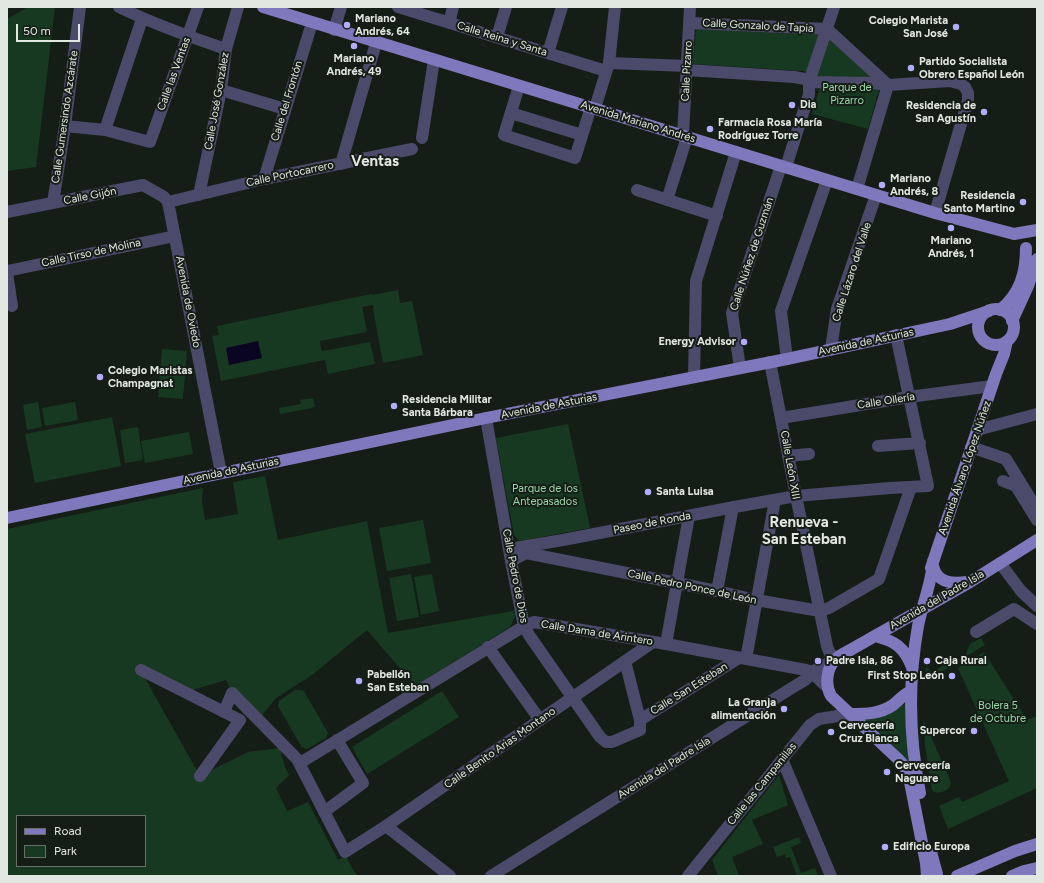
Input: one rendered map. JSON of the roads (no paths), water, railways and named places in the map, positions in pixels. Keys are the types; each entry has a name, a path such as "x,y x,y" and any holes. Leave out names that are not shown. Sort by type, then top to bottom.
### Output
{"main road":[{"name":"Avenida Mariano Andrés","path":"263,7 376,43 934,213 1032,238"},
{"path":"979,332 979,322 985,313 995,310 1011,299 1020,286 1032,238"},
{"path":"1012,321 1026,290 1037,259"},
{"name":"Avenida de Asturias","path":"7,518 486,418 787,359 950,324 995,310"},
{"path":"995,310 1009,316 1012,321"},
{"name":"Avenida Álvaro López Núñez","path":"901,620 911,611 917,601 933,564 977,430 1004,354 1006,341 1013,332 1012,321"},
{"name":"Avenida de Asturias","path":"950,324 967,326 979,332"},
{"name":"Avenida Álvaro López Núñez","path":"979,332 981,337 990,344 998,360 996,374"},
{"path":"990,344 996,345 1006,341"},
{"name":"Avenida del Padre Isla","path":"837,658 901,620 970,582 1037,540"},
{"path":"933,564 937,576 943,580 950,583 970,582"},
{"name":"Avenida Álvaro López Núñez","path":"912,667 918,627 933,564"},
{"path":"875,636 889,640 899,646 907,656 912,667 911,691 914,756 935,875"},
{"path":"837,658 831,665 829,672 828,688 831,696 905,767 909,777 926,863 935,875"},
{"path":"850,714 878,713 893,705 911,691"},
{"path":"957,876 1015,851 1037,844"},
{"path":"1012,876 1037,868"}],"street":[{"name":"Calle Gumersindo Azcárate","path":"53,203 65,126 80,7"},
{"path":"119,7 142,19 226,49"},
{"name":"Calle las Ventas","path":"105,130 150,142 198,7"},
{"name":"Calle José González","path":"199,195 221,90 226,49 238,7"},
{"path":"334,30 341,7"},
{"name":"Calle Reina y Santa","path":"398,7 548,53 607,67 687,68 794,76 805,79 809,82 873,83 888,85 950,81 961,84 968,93 968,100 934,213"},
{"path":"449,23 453,7"},
{"path":"497,38 506,7"},
{"path":"548,53 562,7"},
{"path":"519,86 504,135 575,158 607,67 615,7"},
{"name":"Calle Pizarro","path":"667,200 685,136 690,7"},
{"name":"Calle Núñez de Guzmán","path":"740,368 732,313 809,94 809,82 834,7"},
{"path":"65,126 105,130 142,19"},
{"name":"Calle del Frontón","path":"264,179 312,22"},
{"name":"Calle Gonzalo de Tapia","path":"690,23 827,29"},
{"path":"827,29 888,85 857,189"},
{"path":"341,164 376,43"},
{"path":"422,138 434,60"},
{"path":"221,90 285,108"},
{"path":"511,113 582,135"},
{"name":"Calle Portocarrero","path":"168,202 264,179 412,149"},
{"path":"694,377 696,281 736,152"},
{"path":"787,359 781,311 828,180"},
{"name":"Calle Gijón","path":"7,212 143,185 164,197 168,202"},
{"path":"637,190 717,216"},
{"name":"Calle Lázaro del Valle","path":"831,349 837,309 876,195"},
{"name":"Avenida de Oviedo","path":"168,202 221,473"},
{"name":"Calle Tirso de Molina","path":"7,272 175,236"},
{"path":"7,272 12,306"},
{"path":"878,446 920,443 896,335"},
{"name":"Calle León XIII","path":"770,362 828,649 832,656 837,658"},
{"name":"Calle Ollería","path":"781,418 909,397 992,386"},
{"path":"977,430 1037,414"},
{"name":"Calle Pedro de Dios","path":"486,418 524,626 600,737"},
{"name":"Paseo de Ronda","path":"510,555 563,540 796,496 928,486 920,443"},
{"path":"971,448 1006,460 1036,508"},
{"path":"788,456 809,454"},
{"path":"1004,481 1016,486 1037,520"},
{"path":"820,611 829,608 879,579 911,487"},
{"path":"742,658 756,600 775,500"},
{"path":"716,591 733,508"},
{"path":"666,644 689,516"},
{"path":"563,540 560,550 564,561"},
{"name":"Calle Pedro Ponce de León","path":"510,555 526,553 756,600 820,611"},
{"path":"1000,563 1021,591 1037,606"},
{"path":"976,632 1014,609 1037,624"},
{"name":"Calle Dama de Arintero","path":"300,763 488,647 524,626 534,622 666,644 806,670 813,674 828,688"},
{"name":"Calle Benito Arias Montano","path":"324,812 345,852 386,826 653,642"},
{"path":"488,647 540,720"},
{"name":"Calle San Esteban","path":"600,737 606,742 612,742 742,658"},
{"name":"Avenida del Padre Isla","path":"491,876 795,686 818,669 837,658"},
{"path":"625,661 640,725"},
{"path":"141,670 240,720 200,776"},
{"path":"224,712 232,693 297,758 324,812 363,783 337,740"},
{"name":"Calle las Campanillas","path":"688,876 810,725 819,719 850,714"},
{"path":"782,759 831,876"},
{"path":"386,826 450,876"}],"place":[{"name":"Mariano Andrés, 64","path":"347,25"},
{"name":"Colegio Marista San José","path":"956,27"},
{"name":"Mariano Andrés, 49","path":"354,46"},
{"name":"Partido Socialista Obrero Español León","path":"911,68"},
{"name":"Dia","path":"792,105"},
{"name":"Residencia de San Agustín","path":"984,112"},
{"name":"Farmacia Rosa María Rodríguez Torre","path":"710,129"},
{"name":"Mariano Andrés, 8","path":"882,185"},
{"name":"Residencia Santo Martino","path":"1023,202"},
{"name":"Mariano Andrés, 1","path":"951,228"},
{"name":"Energy Advisor","path":"744,342"},
{"name":"Colegio Maristas Champagnat","path":"100,377"},
{"name":"Residencia Militar Santa Bárbara","path":"394,406"},
{"name":"Santa Luisa","path":"648,492"},
{"name":"Padre Isla, 86","path":"818,661"},
{"name":"Caja Rural","path":"927,661"},
{"name":"First Stop León","path":"952,676"},
{"name":"Pabellón San Esteban","path":"359,681"},
{"name":"La Granja alimentación","path":"784,709"},
{"name":"Supercor","path":"974,731"},
{"name":"Cervecería Cruz Blanca","path":"831,732"},
{"name":"Cervecería Naguare","path":"887,772"},
{"name":"Edificio Europa","path":"885,847"}],"district":[{"name":"Ventas","path":"375,162"},
{"name":"Renueva - San Esteban","path":"804,532"}],"park label":[{"name":"Parque de Pizarro","path":"847,94"},
{"name":"Parque de los Antepasados","path":"545,495"},
{"name":"Bolera 5 de Octubre","path":"998,712"}]}
